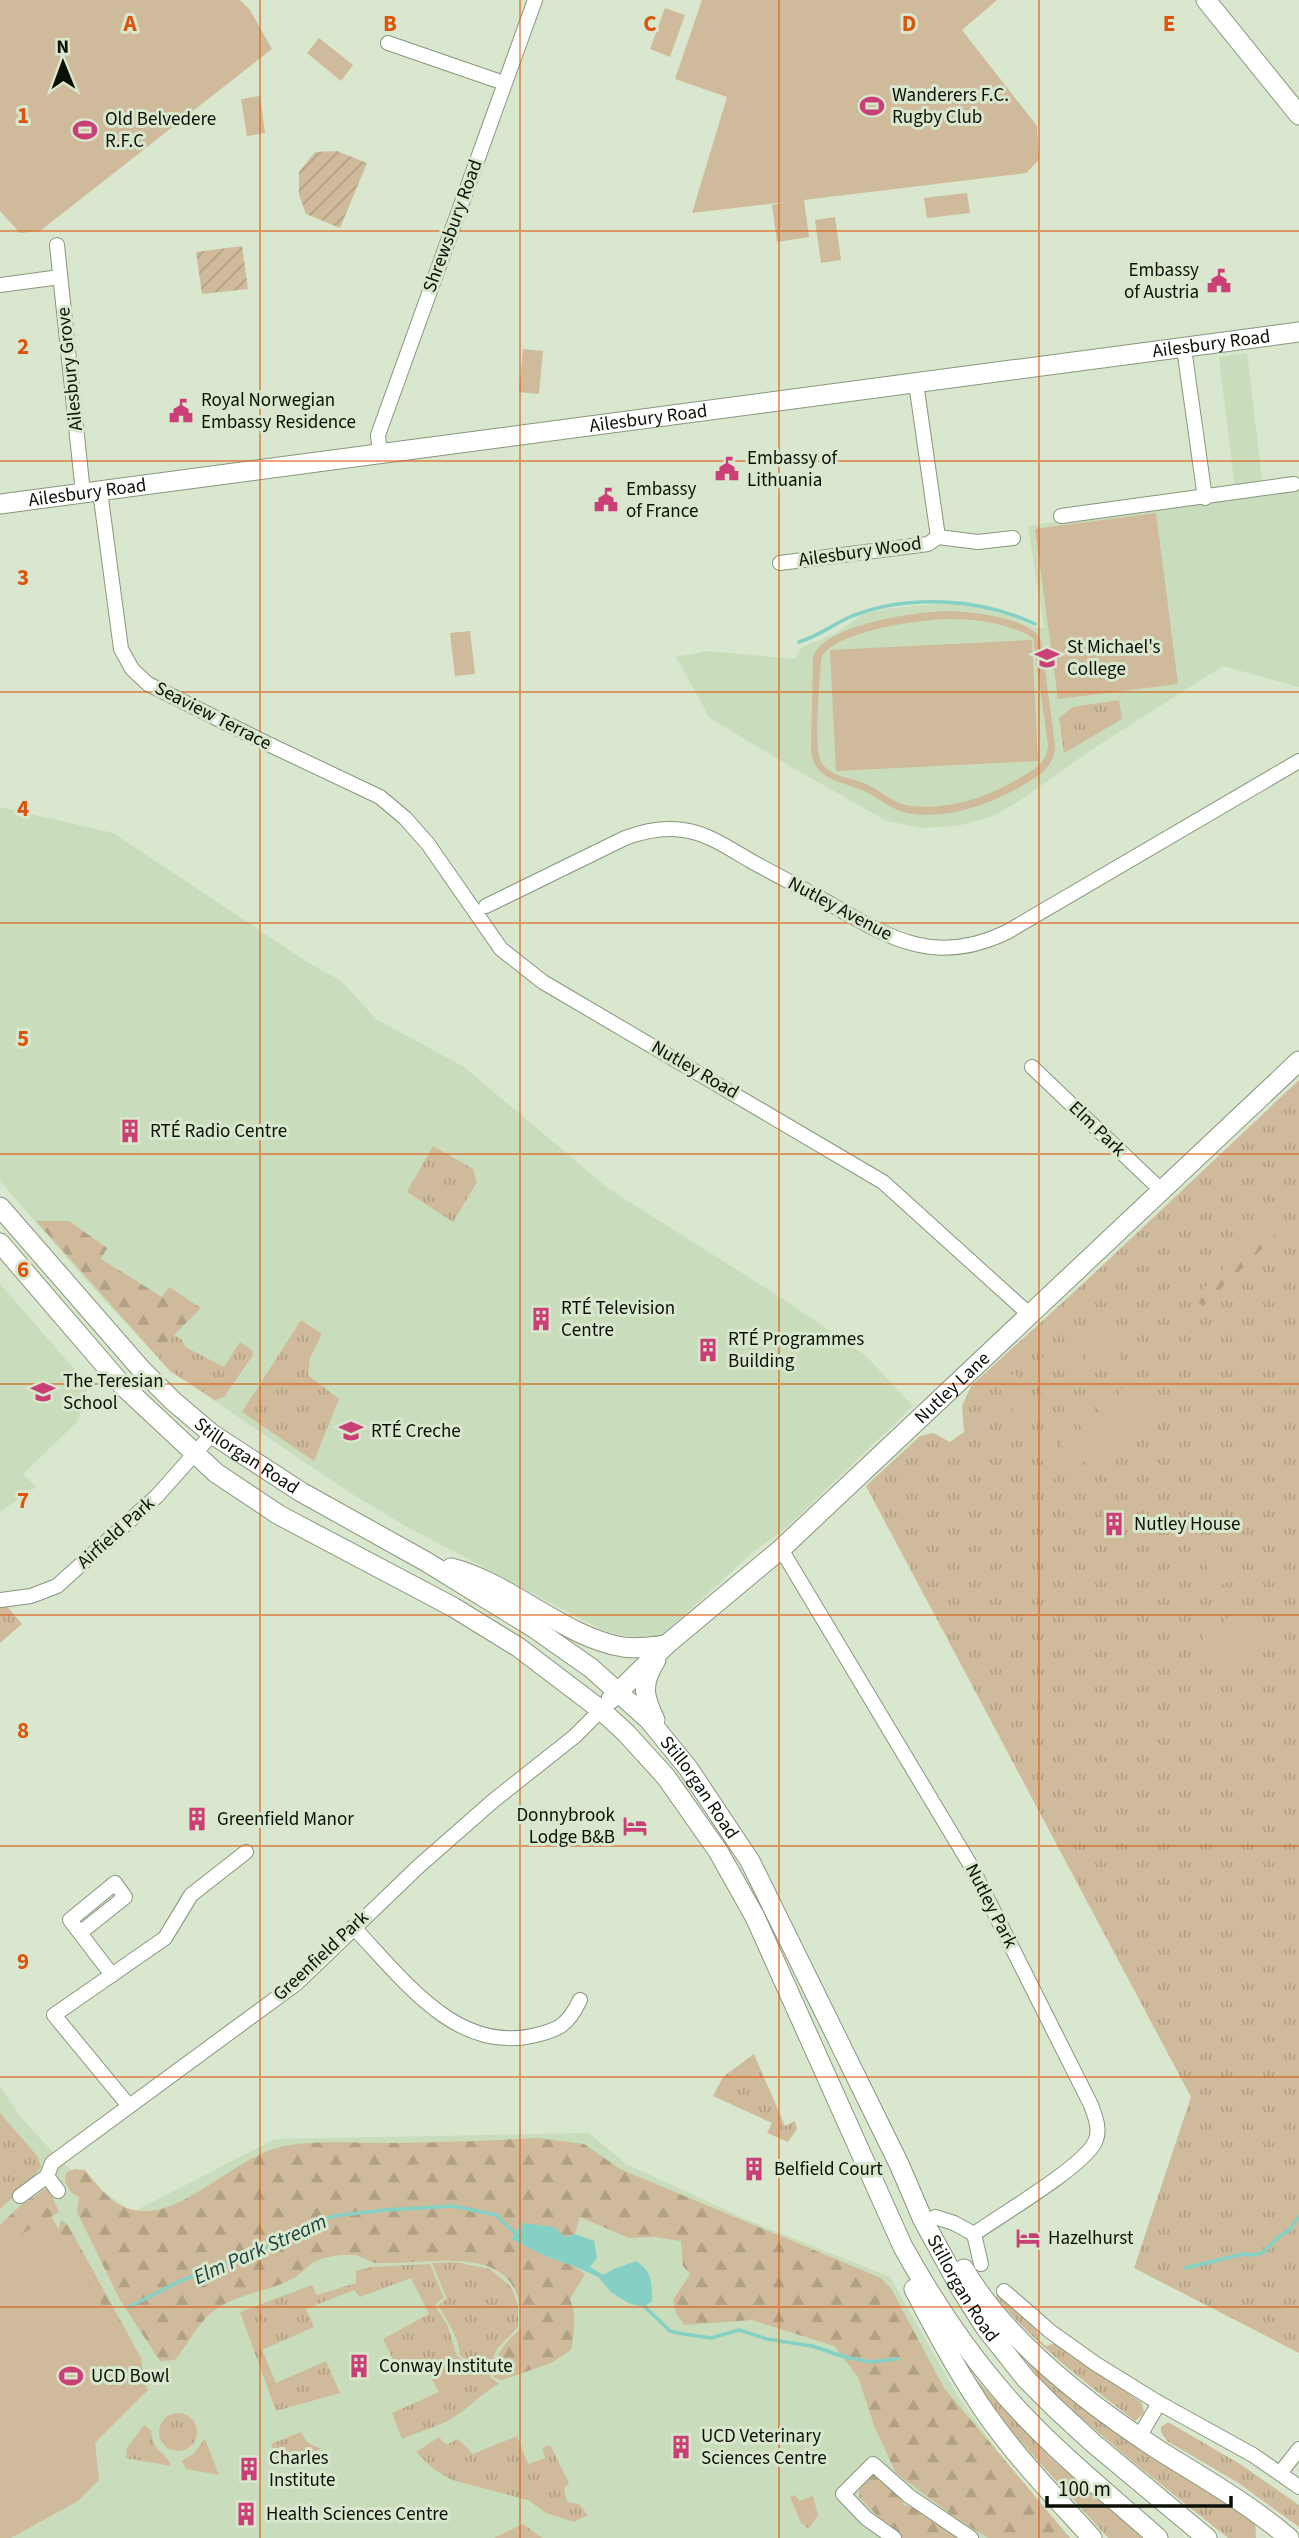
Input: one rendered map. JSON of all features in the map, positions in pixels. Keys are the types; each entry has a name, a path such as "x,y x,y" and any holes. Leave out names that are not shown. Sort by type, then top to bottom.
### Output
{"main road":[{"path":"1206,0 1296,106"},
{"name":"Ailesbury Road","path":"0,504 1299,332"},
{"name":"Nutley Lane","path":"601,1710 618,1690 666,1645 781,1549 1299,1061"},
{"name":"Stillorgan Road","path":"0,1206 141,1369 212,1434 301,1492 425,1561 534,1628 618,1690 658,1730 688,1768 750,1861 899,2164 923,2220 961,2291 985,2327 1026,2379 1093,2443 1207,2538"},
{"name":"Stillorgan Road","path":"0,1243 122,1385 195,1455 257,1502 492,1630 601,1710 666,1777 696,1817 735,1878 776,1961 829,2085 904,2247 928,2290 1000,2390 1052,2443 1158,2538"},
{"path":"425,1561 465,1571 611,1645 638,1648 666,1645"},
{"path":"658,1730 645,1699 645,1682 666,1645"},
{"path":"899,2164 935,2217 976,2289 1001,2319 1072,2386 1139,2437 1241,2500 1289,2538"},
{"path":"904,2247 911,2282 962,2376 988,2416 1041,2484 1091,2538"}],"street":[{"name":"Shrewsbury Road","path":"380,454 378,435 535,0"},
{"path":"388,43 504,83"},
{"name":"Ailesbury Grove","path":"57,246 92,492"},
{"path":"0,285 60,277"},
{"path":"1184,348 1205,498"},
{"name":"Ailesbury Wood","path":"916,383 938,537"},
{"path":"1061,516 1294,484"},
{"name":"Seaview Terrace","path":"92,492 121,649 132,669 148,684 386,802"},
{"name":"Ailesbury Wood","path":"780,563 928,544 938,537 978,542 1013,538"},
{"name":"Nutley Avenue","path":"486,905 625,838 644,831 685,830 724,845 890,937 929,948 970,946 1007,932 1299,761"},
{"name":"Nutley Road","path":"386,802 405,818 428,844 505,954 543,982 887,1185 1030,1315"},
{"name":"Elm Park","path":"1032,1067 1162,1191"},
{"name":"Airfield Park","path":"0,1600 31,1596 54,1589 154,1499 212,1434"},
{"name":"Nutley Park","path":"781,1549 973,1869 1091,2105 1098,2127 1095,2141 1083,2156 1006,2214 974,2234"},
{"name":"Greenfield Park","path":"20,2196 47,2176 52,2163 297,1983 470,1821 548,1759 601,1710"},
{"path":"129,2106 54,2015 165,1938 191,1895 246,1852"},
{"path":"354,1927 433,2009 468,2030 489,2037 527,2037 551,2031 569,2020 580,2000"},
{"path":"80,1933 112,1975"},
{"path":"47,2176 58,2191"},
{"path":"935,2217 974,2234 981,2264"},
{"name":"Stillorgan Road","path":"1004,2291 1047,2336 1281,2472 1299,2487"},
{"path":"1139,2437 1159,2403"},
{"path":"1281,2472 1299,2449"},
{"path":"894,2538 866,2518 843,2494 873,2464 909,2496 971,2538"}],"shaded area":[{"path":"1247,353 1263,487 1235,489 1219,357"},
{"name":"St Michael's College","path":"1292,488 1299,490 1299,687 1223,666 1094,748 1016,803 993,816 957,826 923,828 887,821 710,718 676,657 708,651 795,659 801,648 838,632 861,615 886,609 944,603 983,608 1014,617 1036,628 1044,628 1028,526"},
{"path":"0,807 113,833 307,962 341,981 376,1019 464,1067 609,1189 786,1301 865,1355 913,1406 787,1527 752,1553 662,1635 645,1638 600,1629 404,1525 352,1494 170,1371 0,1181"},
{"name":"The Teresian School","path":"0,1284 88,1385 78,1421 23,1474 36,1487 0,1512"},
{"path":"0,2086 22,2119 65,2165 133,2212 275,2139 589,2133 626,2164 750,2221 890,2277 957,2395 998,2452 1070,2538 0,2538"}],"green space":[{"name":"Old Belvedere R.F.C","path":"0,0 240,0 250,10 272,49 40,231 20,233 0,211"},
{"name":"Wanderers F.C. Rugby Club","path":"702,0 997,0 962,30 1037,126 1039,160 1026,173 804,200 809,237 777,242 772,205 786,202 692,213 727,97 675,79"},
{"path":"665,8 685,15 670,57 650,49"},
{"path":"319,38 353,65 341,81 307,53"},
{"path":"260,96 265,133 247,136 241,99"},
{"path":"337,151 367,163 340,228 306,214 299,195 299,172 315,152"},
{"path":"967,193 970,213 927,218 924,198"},
{"path":"835,217 841,260 821,263 815,220"},
{"path":"242,246 248,289 202,294 196,252"},
{"path":"523,349 543,351 539,394 519,392"},
{"path":"1156,513 1178,684 1058,699 1035,529"},
{"path":"948,611 999,617 1035,632 1041,640 1054,752 1049,765 1039,775 993,800 951,813 907,813 834,780 816,766 811,748 813,659 819,647 851,629 894,617","holes":["959,619 1003,625 1033,638 1048,745 1042,762 993,792 967,801 925,807 898,802 858,781 829,771 821,762 817,743 821,660 827,650 840,642 877,629 918,621"]},
{"path":"470,631 475,674 455,676 450,633"},
{"path":"1032,640 1038,761 836,771 830,650"},
{"path":"1119,700 1122,719 1064,753 1059,718 1073,707"},
{"path":"1299,1080 1299,2353 1134,2268 1191,2097 866,1486 920,1436 933,1433 950,1442 964,1432 962,1406 971,1386"},
{"path":"433,1146 473,1169 477,1182 453,1222 407,1192"},
{"path":"36,1221 69,1221 107,1248 101,1259 162,1297 169,1287 201,1308 155,1354"},
{"path":"1269,1224 1276,1235 1203,1306 1193,1299"},
{"path":"301,1320 322,1334 310,1358 308,1375 339,1399 314,1461 242,1412"},
{"path":"1100,1323 1122,1361 1105,1371 1083,1333"},
{"path":"174,1335 182,1340 185,1347 224,1367 240,1342 252,1350 253,1355 224,1397 215,1400 170,1371 155,1354"},
{"path":"1072,1339 1094,1377 1076,1387 1054,1349"},
{"path":"1043,1357 1065,1395 1048,1405 1026,1367"},
{"path":"1015,1373 1037,1411 1019,1421 997,1383"},
{"path":"1135,1380 1158,1418 1140,1429 1118,1391"},
{"path":"1114,1394 1136,1432 1118,1442 1096,1404"},
{"path":"1092,1406 1114,1444 1097,1454 1074,1416"},
{"path":"1070,1419 1092,1457 1075,1467 1052,1429"},
{"path":"1048,1431 1070,1469 1053,1479 1031,1441"},
{"path":"1217,1539 1235,1579 1216,1587 1198,1548"},
{"path":"6,1605 22,1624 0,1643 0,1606"},
{"path":"1243,1610 1262,1650 1243,1658 1225,1619"},
{"path":"1219,1622 1238,1661 1219,1670 1201,1631"},
{"path":"754,2054 785,2126 795,2121 797,2129 788,2142 767,2133 772,2123 713,2096 723,2077"},
{"path":"0,2113 38,2157 41,2167 25,2187 0,2209"},
{"path":"537,2138 584,2144 620,2169 881,2278 892,2290 944,2388 1070,2538 988,2538 957,2519 896,2473 875,2428 858,2377 834,2346 752,2320 684,2325 676,2313 673,2300 690,2274 683,2266 681,2241 655,2237 629,2238 580,2217 575,2234 565,2237 523,2223 511,2238 550,2258 574,2266 585,2274 570,2299 574,2318 571,2350 551,2363 502,2380 494,2378 495,2363 501,2350 521,2328 519,2299 509,2280 493,2268 472,2262 378,2263 353,2255 319,2260 290,2280 229,2302 201,2323 175,2360 160,2361 120,2300 77,2212 79,2197 72,2193 65,2182 66,2173 75,2169 85,2170 119,2205 148,2211 180,2202 248,2161 281,2147 317,2143 417,2143"},
{"path":"48,2187 59,2212 0,2248 0,2225 21,2205"},
{"name":"UCD Bowl","path":"51,2216 148,2390 95,2443 99,2480 78,2501 11,2538 0,2538 0,2248"},
{"path":"61,2220 68,2225 141,2358 143,2375 136,2377 57,2239"},
{"path":"455,2262 490,2269 511,2287 518,2305 518,2327 497,2349 490,2366 481,2372 460,2355 455,2335 438,2305 447,2299 432,2263"},
{"path":"430,2264 444,2298 437,2302 436,2307 447,2324 457,2356 480,2374 489,2370 491,2378 499,2384 449,2420 402,2439 392,2413 439,2392 423,2363 415,2361 397,2367 383,2339 429,2314 411,2278 360,2297 354,2290 306,2309 314,2327 262,2350 276,2383 326,2361 340,2393 276,2411 240,2312 312,2285 317,2295 356,2283 356,2271 371,2267"},
{"path":"999,2294 1037,2329 1038,2339 1046,2346 1055,2343 1142,2403 1144,2413 1135,2421 1080,2378 1011,2315 996,2297"},
{"path":"1009,2340 1255,2519 1256,2538 1228,2538 1133,2462 1052,2393"},
{"path":"968,2371 1055,2462 1148,2538 1108,2538 1013,2433"},
{"path":"178,2413 191,2419 197,2432 191,2445 178,2451 165,2445 159,2432 165,2419"},
{"path":"1168,2422 1240,2464 1299,2505 1299,2527 1237,2482 1167,2441 1161,2427"},
{"path":"144,2425 151,2430 154,2444 171,2466 126,2458 127,2448"},
{"path":"301,2432 307,2442 321,2449 279,2465 271,2444"},
{"path":"517,2436 528,2464 545,2458 542,2448 550,2445 569,2483 564,2489 567,2502 579,2504 588,2515 574,2522 546,2513 528,2500 452,2480 432,2468 416,2452 439,2437 446,2445 458,2439 473,2454"},
{"path":"205,2439 219,2475 186,2469 182,2461 193,2454"},
{"path":"869,2472 890,2484 904,2505 920,2510 963,2538 899,2538 859,2497 860,2483"},
{"path":"795,2495 799,2501 813,2496 818,2515 809,2529 801,2523 790,2497"},
{"path":"523,2524 542,2538 494,2538"}],"water":[{"path":"523,2223 554,2227 565,2237 575,2234 594,2241 597,2258 590,2267 603,2275 636,2261 649,2274 652,2301 644,2307 628,2303 611,2292 598,2277 511,2239"}],"waterway":[{"path":"799,642 852,616 897,604 920,602 968,604 1014,615 1035,624"},
{"name":"Elm Park Stream","path":"129,2307 180,2281 256,2253 333,2216 453,2206 496,2215 517,2235"},
{"name":"Elm Park Stream","path":"1185,2268 1243,2254 1264,2252 1289,2230 1299,2217"},
{"name":"Elm Park Stream","path":"643,2305 670,2331 683,2334 711,2338 739,2330 767,2339 812,2346 871,2362 897,2359"}],"place":[{"name":"Wanderers F.C. Rugby Club","path":"872,106"},
{"name":"Old Belvedere R.F.C","path":"85,130"},
{"name":"Embassy of Austria","path":"1219,281"},
{"name":"Royal Norwegian Embassy Residence","path":"181,411"},
{"name":"Embassy of Lithuania","path":"727,469"},
{"name":"Embassy of France","path":"606,500"},
{"name":"St Michael's College","path":"1047,658"},
{"name":"RTÉ Radio Centre","path":"130,1131"},
{"name":"RTÉ Television Centre","path":"541,1319"},
{"name":"RTÉ Programmes Building","path":"708,1350"},
{"name":"The Teresian School","path":"43,1392"},
{"name":"RTÉ Creche","path":"351,1431"},
{"name":"Nutley House","path":"1114,1524"},
{"name":"Greenfield Manor","path":"197,1819"},
{"name":"Donnybrook Lodge B&B","path":"635,1826"},
{"name":"Belfield Court","path":"754,2169"},
{"name":"Hazelhurst","path":"1028,2238"},
{"name":"Conway Institute","path":"359,2366"},
{"name":"UCD Bowl","path":"71,2376"},
{"name":"UCD Veterinary Sciences Centre","path":"681,2447"},
{"name":"Charles Institute","path":"249,2469"},
{"name":"Health Sciences Centre","path":"246,2514"}]}
